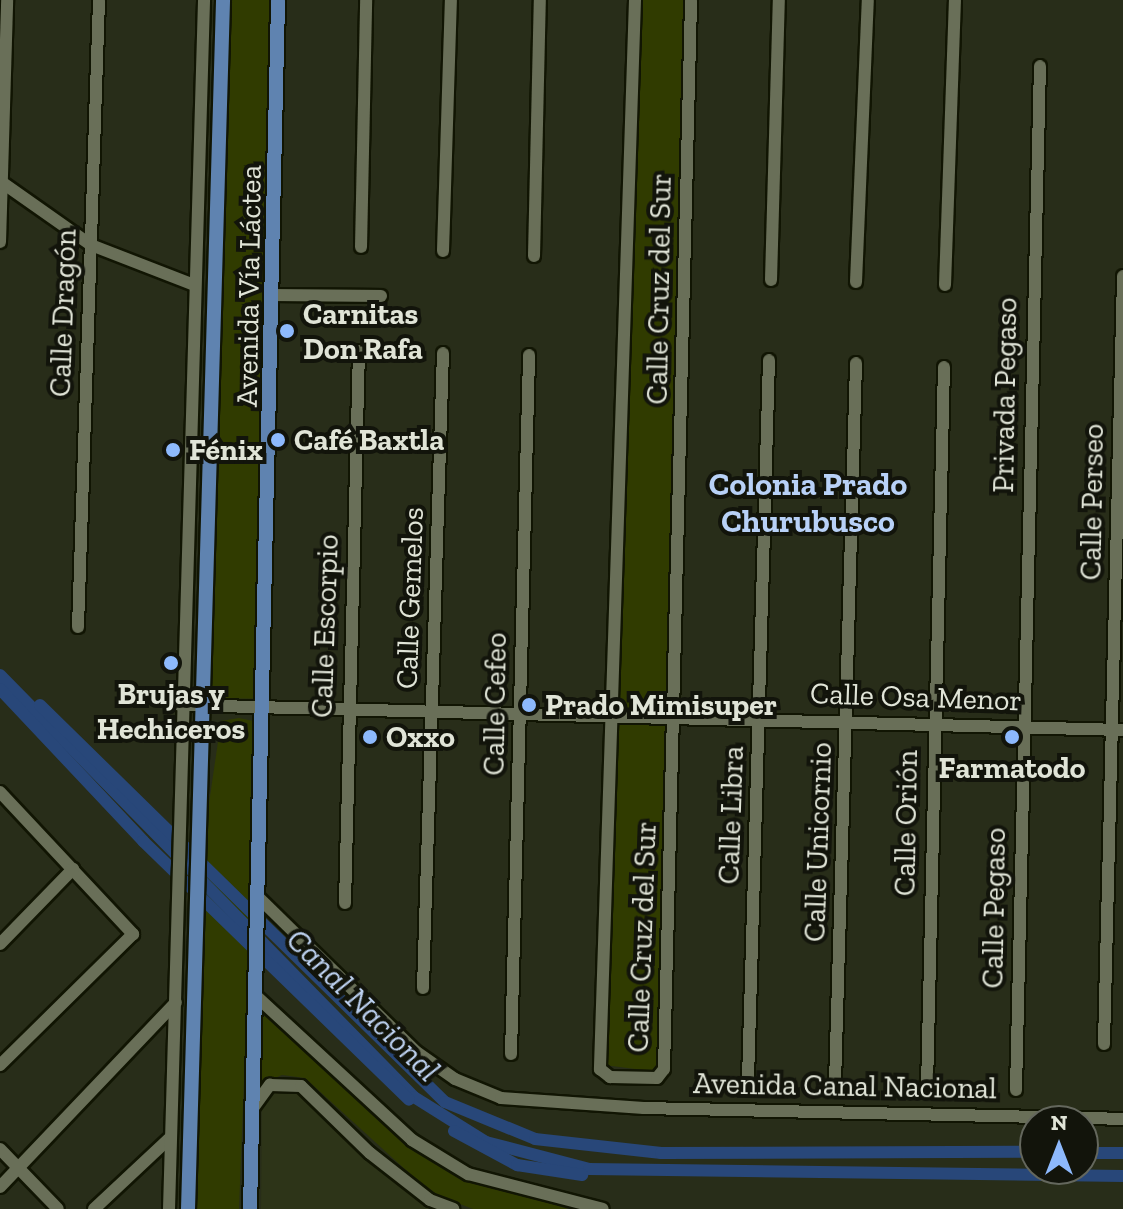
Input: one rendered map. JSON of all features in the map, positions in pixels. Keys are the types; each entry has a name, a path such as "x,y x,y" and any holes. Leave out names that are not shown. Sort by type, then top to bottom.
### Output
{"main road":[{"name":"Avenida Vía Láctea","path":"188,1209 223,0"},
{"name":"Avenida Vía Láctea","path":"250,1209 276,295 278,0"}],"street":[{"path":"0,242 7,0"},
{"name":"Calle Dragón","path":"78,627 99,0"},
{"name":"Avenida Vía Láctea","path":"169,1209 176,1002 180,705 204,0"},
{"path":"361,247 366,0"},
{"path":"443,251 451,0"},
{"path":"534,256 540,0"},
{"name":"Calle Cruz del Sur","path":"635,0 609,716 600,1069 610,1077 657,1078 664,1069 691,0"},
{"path":"771,280 779,0"},
{"path":"856,282 868,0"},
{"path":"945,285 955,0"},
{"name":"Privada Pegaso","path":"1023,726 1040,66"},
{"path":"1,182 91,245 194,285"},
{"name":"Calle Perseo","path":"1104,1044 1118,730 1123,276"},
{"path":"276,295 381,296"},
{"name":"Calle Escorpio","path":"345,903 359,351"},
{"name":"Calle Gemelos","path":"423,988 443,353"},
{"name":"Calle Cefeo","path":"511,1054 529,355"},
{"name":"Calle Libra","path":"748,1080 761,719 769,360"},
{"name":"Calle Unicornio","path":"835,1084 848,722 856,363"},
{"name":"Calle Orión","path":"927,1087 944,367"},
{"name":"Calle Osa Menor","path":"180,705 1118,730"},
{"name":"Calle Pegaso","path":"1016,1090 1023,726"},
{"path":"0,1065 133,934 1,794"},
{"path":"0,944 73,869"},
{"name":"Avenida Canal Nacional","path":"258,903 415,1051 455,1079 501,1098 617,1107 1123,1119"},
{"path":"255,995 385,1121 423,1147 468,1174 602,1209"},
{"path":"0,1187 176,1002"},
{"path":"253,1108 270,1085 301,1086 370,1153 430,1200 453,1209"},
{"path":"94,1209 170,1138"},
{"path":"0,1149 58,1209"}],"shaded area":[{"path":"295,1090 356,1150 436,1209 261,1209 262,1104 272,1091"}],"green space":[{"path":"230,0 275,0 263,699 211,698"},
{"path":"639,0 687,0 660,1067 651,1071 604,1065"},
{"path":"239,718 258,722 239,1209 196,1209 208,810 221,721"},
{"path":"262,1013 390,1129 468,1177 568,1209 473,1209 431,1193 305,1078 282,1075 259,1085"}],"waterway":[{"name":"Canal Nacional","path":"0,675 414,1097 486,1142 589,1169 1123,1176"},
{"name":"Canal Nacional","path":"0,689 143,841 409,1100"},
{"name":"Canal Nacional","path":"40,705 445,1102 535,1139 661,1153 1019,1152"},
{"name":"Canal Nacional","path":"454,1131 517,1165 582,1175"},
{"name":"Canal Nacional","path":"1099,1153 1123,1153"}],"place":[{"name":"Carnitas Don Rafa","path":"287,331"},
{"name":"Café Baxtla","path":"278,440"},
{"name":"Fénix","path":"173,450"},
{"name":"Brujas y Hechiceros","path":"171,663"},
{"name":"Prado Mimisuper","path":"529,705"},
{"name":"Oxxo","path":"370,737"},
{"name":"Farmatodo","path":"1012,737"}],"district":[{"name":"Colonia Prado Churubusco","path":"808,504"}]}
